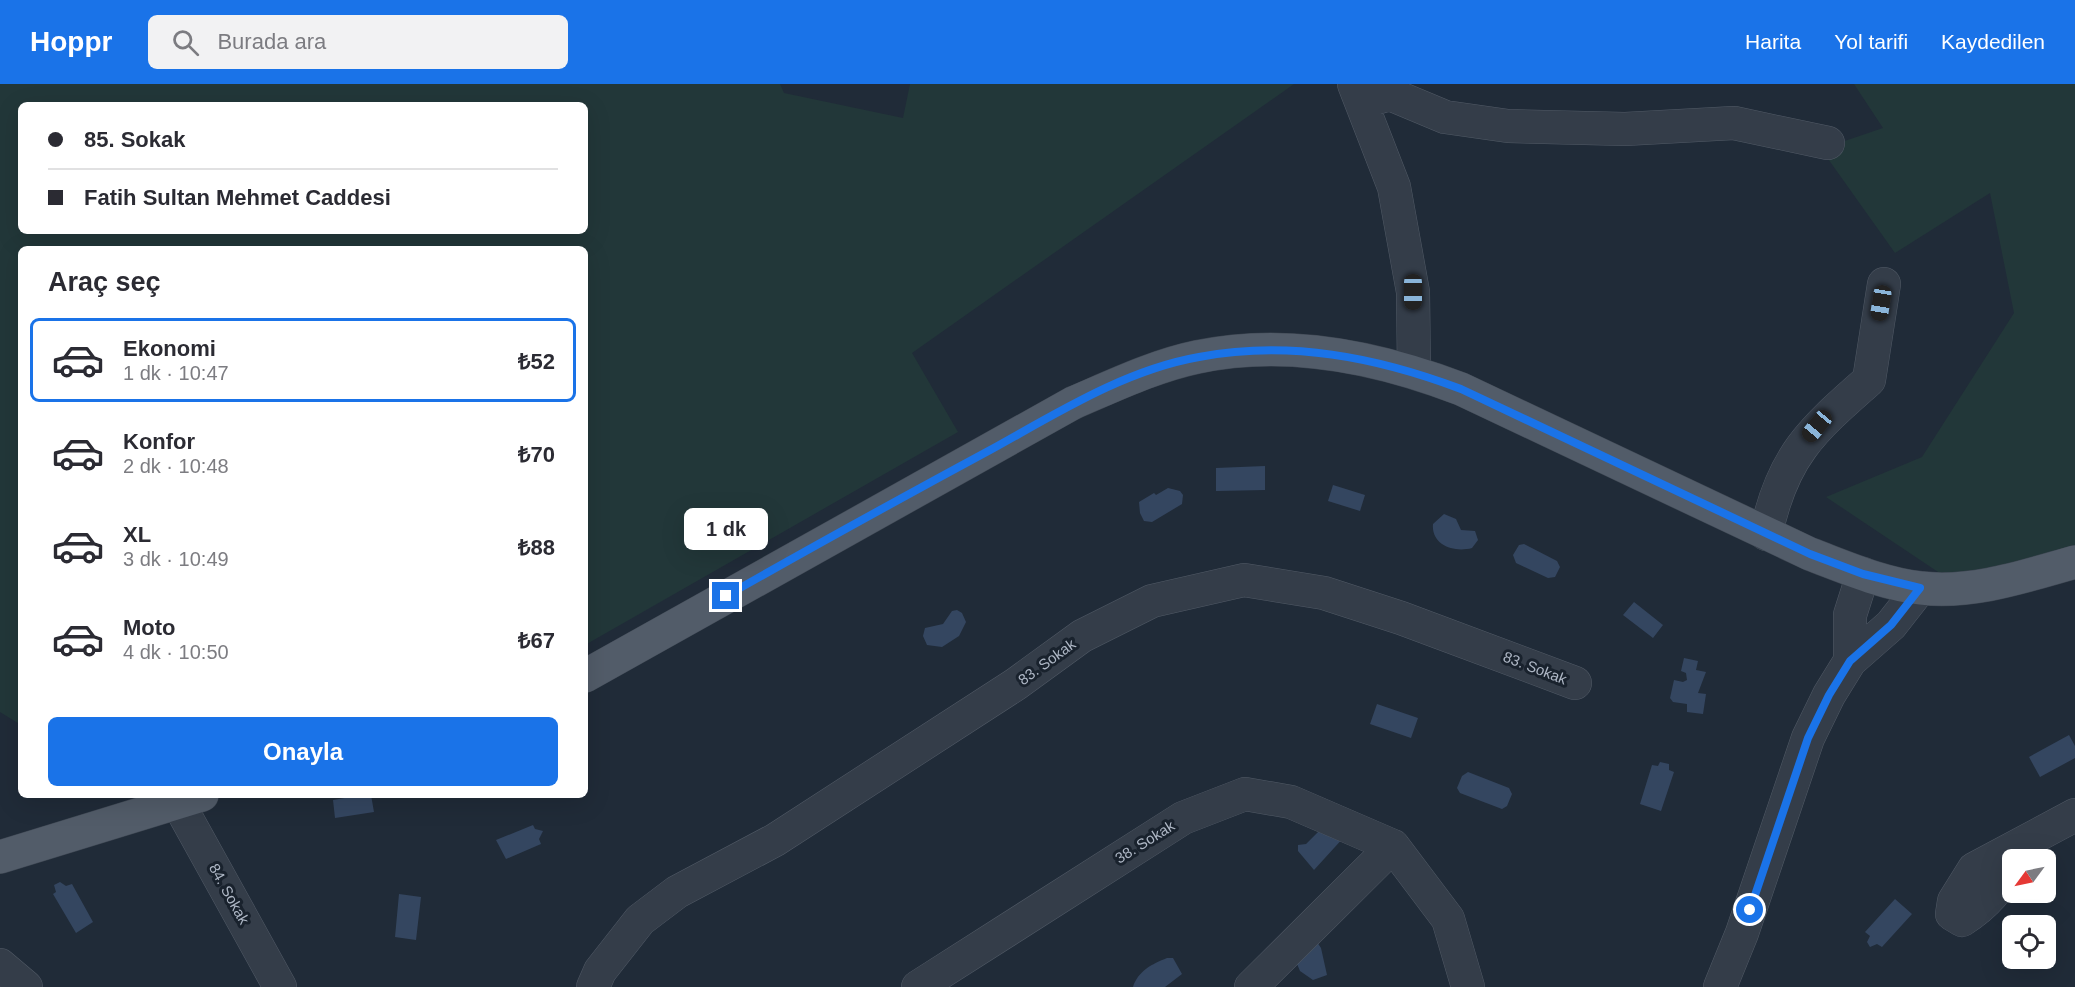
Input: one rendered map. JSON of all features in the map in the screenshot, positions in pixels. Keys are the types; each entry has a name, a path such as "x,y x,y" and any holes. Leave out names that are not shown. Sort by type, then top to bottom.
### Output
{"main road":[{"path":"588,674 1073,403 1143,374 1197,357 1258,350 1301,350 1359,358 1414,371 1461,389 1766,534 1863,574 1920,588 1967,588 2075,562"},
{"path":"0,857 189,798"}],"street":[{"path":"1414,371 1413,292 1394,187 1358,93 1390,94 1445,117 1508,126 1625,129 1734,123 1828,143"},
{"path":"1766,534 1779,485 1802,444 1817,426 1869,380 1884,284"},
{"path":"1850,661 1850,615 1863,574"},
{"name":"83. Sokak","path":"592,987 600,971 640,920 677,892 775,840 1016,684 1082,636 1152,601 1244,580 1324,593 1401,618 1575,683"},
{"path":"1720,987 1742,933 1808,738 1850,661 1891,625 1920,588"},
{"name":"38. Sokak","path":"918,987 1183,818 1245,794 1291,802 1393,846 1448,919 1468,987"},
{"name":"84. Sokak","path":"189,798 280,987"},
{"path":"2025,849 2075,815"},
{"path":"1251,987 1393,846"},
{"path":"0,965 26,987"}],"green space":[{"path":"0,84 780,84 784,93 903,118 910,84 1294,84 912,353 958,432 588,643 588,246 18,246 18,723 0,712"},
{"path":"1854,84 2075,84 2075,553 1959,586 1826,497 1922,457 2014,313 1990,193 1895,253 1821,149 1883,128"}],"water":[{"path":"1265,466 1265,490 1216,491 1216,468"},
{"path":"1333,485 1365,495 1360,511 1328,501"},
{"path":"1168,488 1180,491 1183,495 1182,504 1152,522 1144,521 1140,513 1139,502"},
{"path":"1444,514 1456,519 1461,530 1475,531 1478,540 1472,548 1451,548 1440,542 1433,531 1433,524"},
{"path":"1524,544 1557,561 1560,567 1555,577 1548,578 1516,563 1513,555 1519,545"},
{"path":"1634,602 1663,625 1653,638 1623,615"},
{"path":"957,610 962,613 966,622 959,636 942,647 927,645 923,636 925,628 943,624 952,611"},
{"path":"1684,658 1698,661 1696,670 1706,672 1698,693 1706,694 1703,714 1687,712 1687,704 1673,702 1670,698 1674,680 1683,682 1687,680 1686,673 1681,671"},
{"path":"1377,704 1418,718 1411,738 1370,724"},
{"path":"2069,735 2075,746 2075,758 2040,777 2029,757"},
{"path":"1660,762 1669,764 1669,770 1674,772 1661,811 1640,804 1652,765 1658,766"},
{"path":"1468,772 1509,788 1512,794 1507,806 1502,809 1460,793 1457,788 1462,776"},
{"path":"372,798 374,812 335,818 333,800"},
{"path":"533,825 535,829 543,831 539,839 541,844 506,859 496,840"},
{"path":"1320,830 1345,836 1314,870 1298,851 1298,845 1306,844"},
{"path":"60,882 66,886 72,884 93,922 76,933 53,894 56,892 54,885"},
{"path":"399,894 421,897 416,940 395,937"},
{"path":"1895,899 1912,914 1882,947 1877,944 1870,947 1867,942 1870,936 1865,932"},
{"path":"1315,939 1321,948 1327,975 1313,980 1300,971 1295,959"},
{"path":"1167,958 1173,958 1182,974 1165,987 1133,987 1142,972"}],"route":[{"path":"726,596 1073,403 1143,374 1197,357 1248,351 1301,350 1359,358 1414,371 1461,389 1810,554 1863,574 1920,588 1891,625 1850,661 1829,695 1808,738 1750,910"}]}
